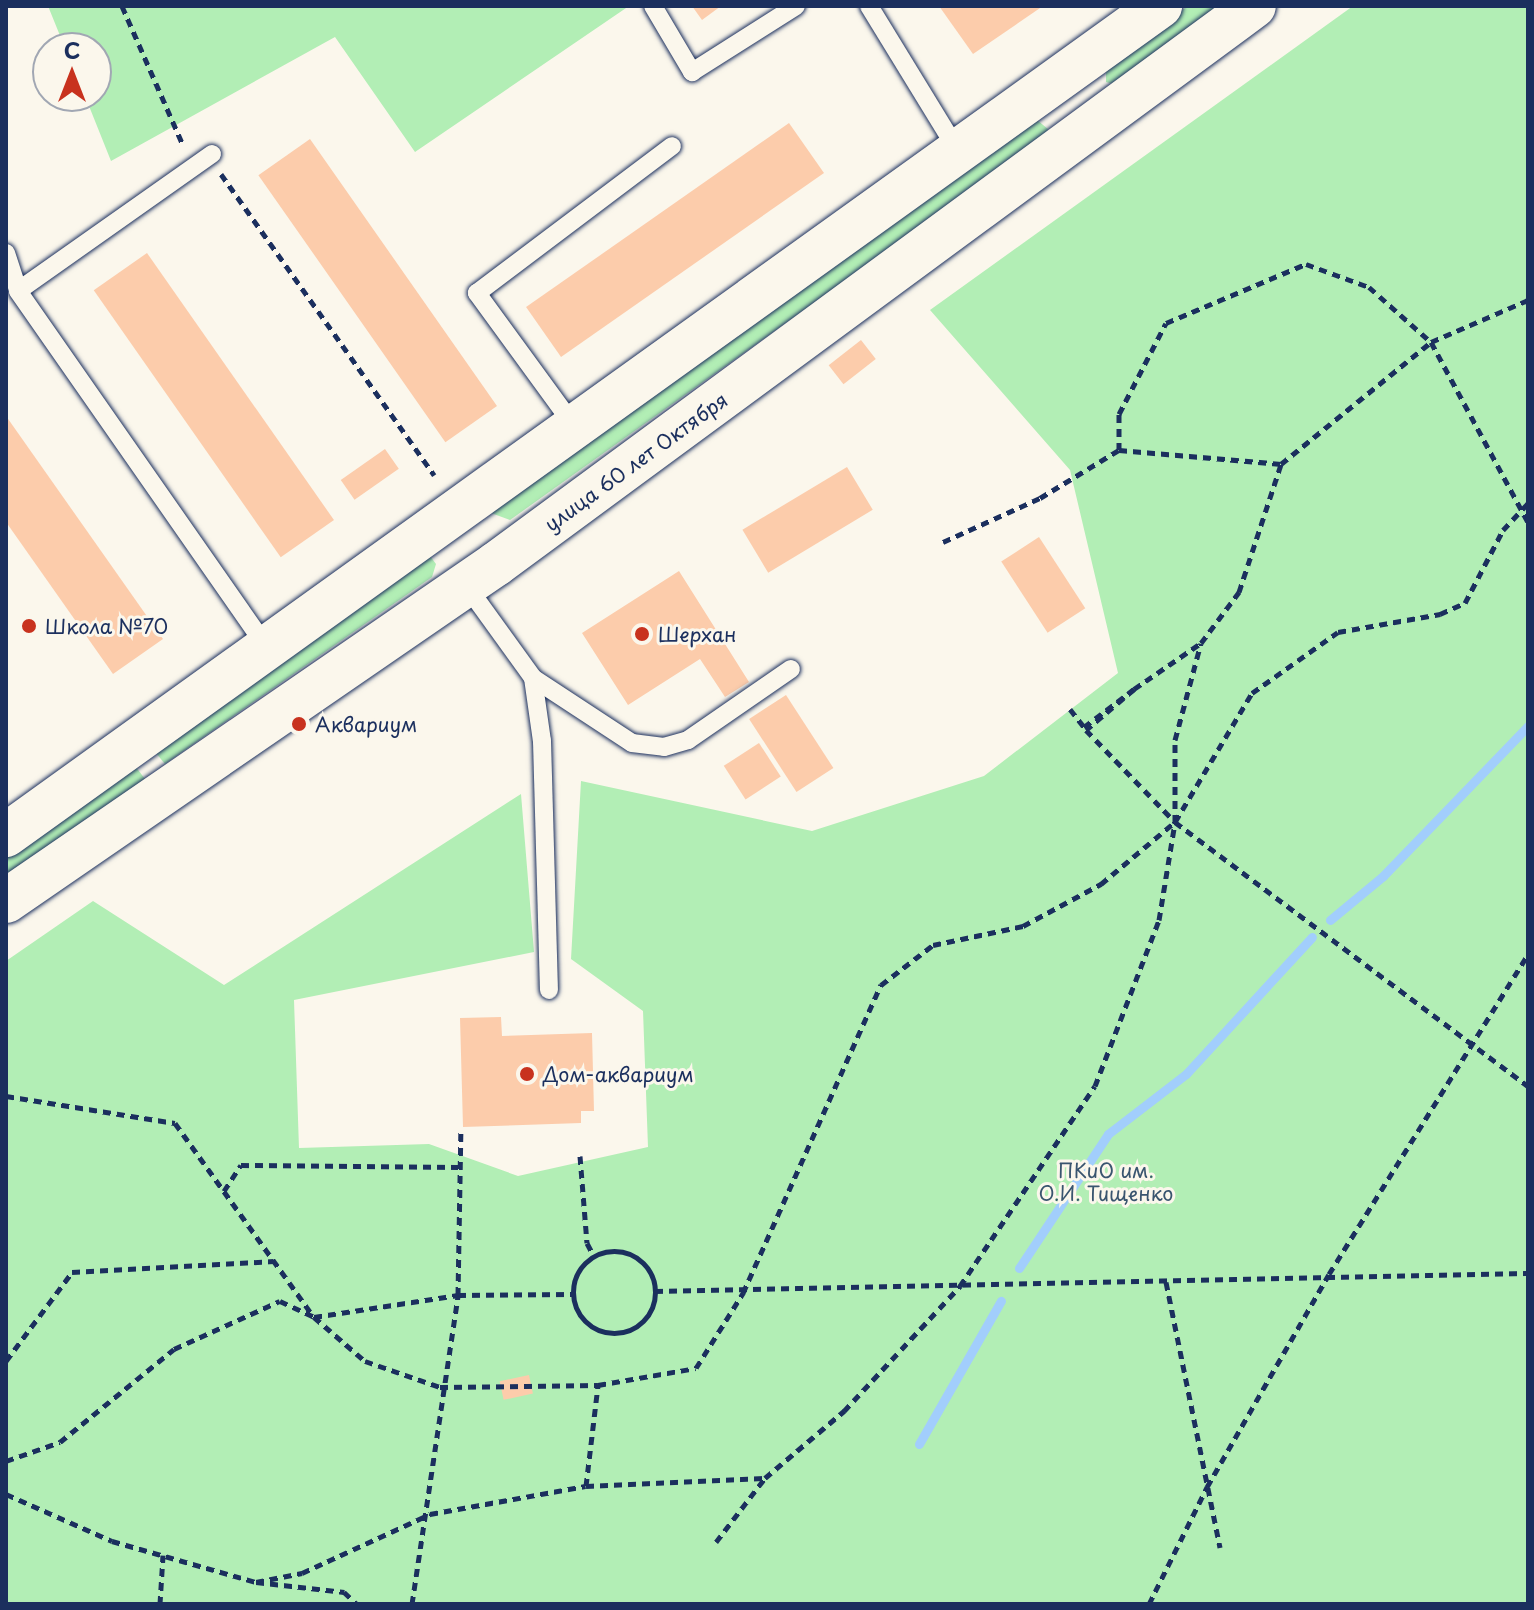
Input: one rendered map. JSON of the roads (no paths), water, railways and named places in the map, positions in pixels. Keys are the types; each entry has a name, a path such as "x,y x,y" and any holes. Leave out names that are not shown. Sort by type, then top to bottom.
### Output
{"main road":[{"path":"6,835 268,650 445,493 576,428 1160,6"},
{"name":"улица 60 лет Октября","path":"6,901 481,575 1254,6"},
{"path":"1061,78 1096,125"},
{"path":"445,493 481,575"}],"lane":[{"path":"653,6 692,72 796,6"},
{"path":"869,6 958,151"},
{"path":"576,428 477,293 672,146"},
{"path":"18,291 211,155"},
{"path":"6,253 18,291 268,650"},
{"path":"481,575 533,678 542,741 549,990"},
{"path":"533,678 632,743 664,747 688,740 791,669"}],"waterway":[{"path":"1330,920 1383,876 1528,726"},
{"path":"1019,1268 1108,1134 1186,1074 1312,937"},
{"path":"919,1444 1001,1301"}],"place":[{"name":"Школа №70","path":"29,626"},
{"name":"Шерхан","path":"642,634"},
{"name":"Аквариум","path":"299,724"},
{"name":"Дом-аквариум","path":"527,1074"}],"park label":[{"name":"ПКиО им. О.И. Тищенко","path":"1106,1182"}]}
